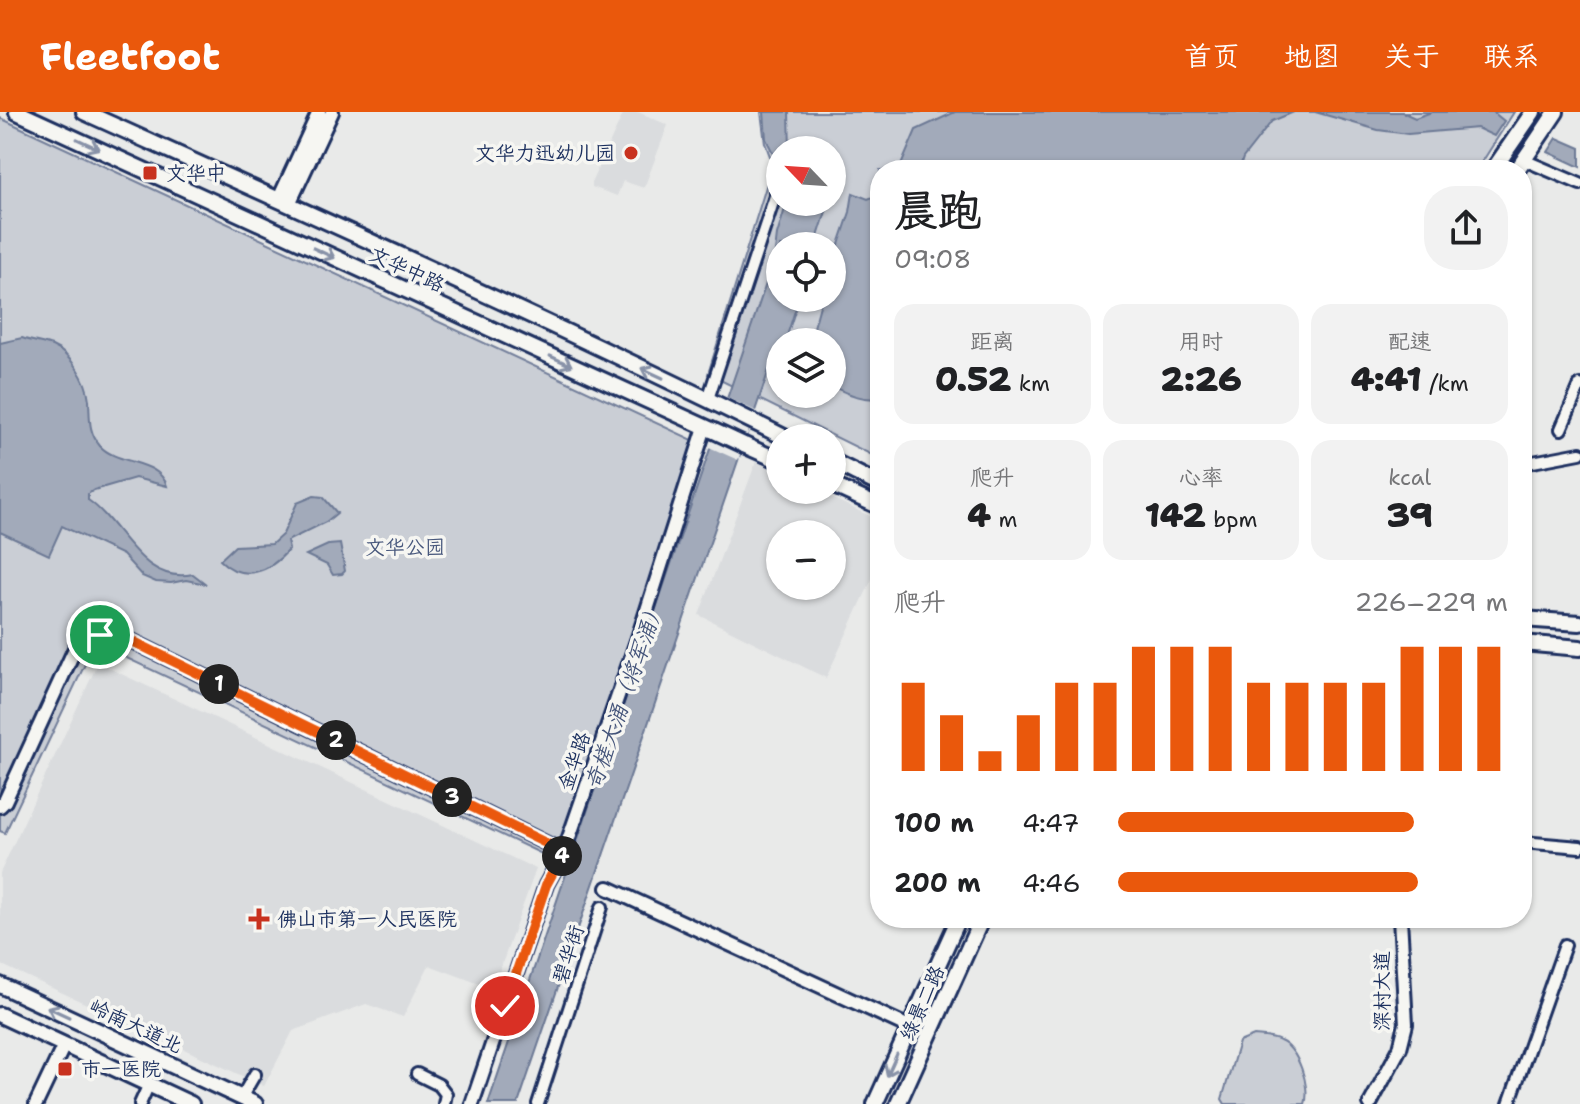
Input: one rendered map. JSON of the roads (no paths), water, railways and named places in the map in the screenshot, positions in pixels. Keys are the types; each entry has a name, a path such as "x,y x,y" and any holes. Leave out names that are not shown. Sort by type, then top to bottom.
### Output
{"main road":[{"name":"文华中路","path":"17,112 766,455"},
{"name":"文华中路","path":"84,112 284,202 766,428"},
{"path":"1500,160 1533,112"},
{"path":"1523,160 1556,112"},
{"path":"846,468 870,480"},
{"path":"846,491 870,502"},
{"path":"1532,620 1580,623"},
{"path":"1532,644 1580,648"},
{"name":"绿景二路","path":"875,1104 954,928"},
{"name":"绿景二路","path":"898,1104 977,928"},
{"name":"岭南大道北","path":"0,985 248,1101"},
{"path":"0,1015 191,1104"}],"street":[{"path":"284,202 319,112"},
{"path":"284,202 332,112"},
{"path":"1532,169 1580,184"},
{"path":"708,399 768,216"},
{"path":"1561,429 1580,385"},
{"name":"金华路","path":"472,1104 546,885 564,852 710,429"},
{"path":"1532,462 1580,453"},
{"path":"0,806 78,642 100,635 132,641 564,852"},
{"path":"1532,843 1580,847"},
{"path":"608,888 909,1027"},
{"name":"碧华街","path":"538,1104 602,907"},
{"name":"深村大道","path":"1370,1104 1400,1048 1406,1024 1401,928"},
{"path":"1509,1104 1565,945"},
{"path":"36,1104 64,1045"},
{"path":"248,1101 255,1074"},
{"path":"417,1074 439,1085 446,1094 444,1104"},
{"path":"140,1104 149,1084"}],"water":[{"path":"764,112 789,112 790,136 766,136 766,139"},
{"path":"955,112 1294,112 1272,121 1242,160 903,160 916,130"},
{"path":"1315,112 1402,112 1415,118 1432,112 1493,112 1504,121 1494,136 1477,128 1408,134 1378,130"},
{"path":"1557,138 1580,148 1580,167 1548,152"},
{"path":"853,193 870,198 870,399 846,392 846,328 814,328 818,312 846,312 846,232 843,232"},
{"path":"783,216 825,216 819,232 778,232"},
{"path":"766,284 766,312 795,312 789,328 766,328 766,379 518,1104 488,1104"},
{"path":"22,338 52,346 66,355 77,368 88,392 92,430 100,446 107,452 156,471 167,486 135,478 94,490 88,494 88,500 146,562 175,575 193,574 206,584 186,580 156,582 142,576 123,555 62,526 49,555 0,532 0,343"},
{"path":"314,496 323,497 337,513 326,522 287,541 289,549 273,564 247,573 229,567 220,560 235,546 272,544 283,534 297,503"},
{"path":"340,544 345,571 342,574 333,575 327,565 306,555 328,545"}],"place":[{"name":"文华力迅幼儿园","path":"631,153"},
{"name":"文华中","path":"150,173"},
{"name":"佛山市第一人民医院","path":"259,919"},
{"name":"市一医院","path":"65,1069"}],"park label":[{"name":"文华公园","path":"405,547"}],"water label":[{"name":"奇槎大涌（将军涌）","path":"624,695"}]}
